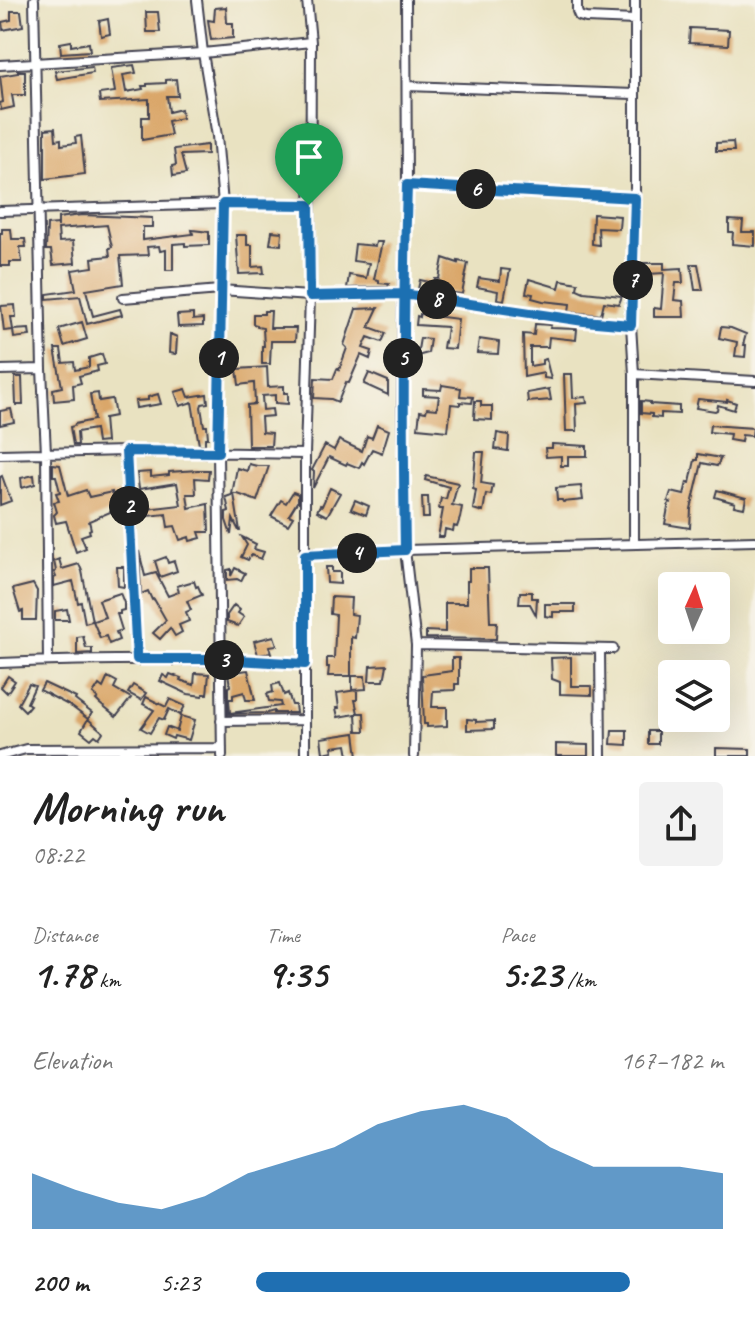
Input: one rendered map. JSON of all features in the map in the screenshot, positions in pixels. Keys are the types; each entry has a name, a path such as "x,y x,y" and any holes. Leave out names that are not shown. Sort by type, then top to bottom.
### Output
{"street":[{"path":"34,0 37,210 46,453 48,661"},
{"path":"0,756 26,749 222,752 218,452 223,204 217,136 197,0"},
{"path":"305,756 305,454 310,296 311,42 307,0"},
{"path":"406,0 407,185 402,402 405,550 416,645 414,756"},
{"path":"577,0 579,16 635,20"},
{"path":"634,544 631,325 635,198 635,0"},
{"path":"0,65 203,53 311,42"},
{"path":"407,86 634,94"},
{"path":"407,185 635,198"},
{"path":"0,211 223,204 309,205"},
{"path":"123,298 220,290 310,296 403,294 631,325"},
{"path":"0,370 42,369"},
{"path":"634,374 755,381"},
{"path":"0,454 126,451 305,454"},
{"path":"126,451 137,659"},
{"path":"305,555 755,541"},
{"path":"416,645 613,649"},
{"path":"600,649 601,756"},
{"path":"0,663 221,659 305,664"},
{"path":"221,721 304,720"}],"building":[{"path":"226,7 227,23 233,23 233,38 211,40 208,20 214,21 215,8"},
{"path":"11,11 21,11 23,26 3,30 2,22 11,20"},
{"path":"146,12 158,12 160,32 147,32"},
{"path":"108,19 110,34 101,36 99,21"},
{"path":"690,28 729,30 728,45 689,43"},
{"path":"71,41 71,46 89,43 90,51 61,53 60,43"},
{"path":"134,65 136,73 123,75 126,92 143,89 142,86 147,84 176,79 178,96 167,96 169,112 181,109 182,118 168,121 171,135 142,140 142,117 149,117 149,99 100,102 99,94 115,92 111,68"},
{"path":"92,67 93,73 57,79 55,71"},
{"path":"25,71 25,95 12,95 14,107 1,110 0,76"},
{"path":"55,128 56,140 61,139 61,145 76,143 75,137 81,136 85,174 45,179 45,129"},
{"path":"733,142 734,151 716,151 716,143"},
{"path":"207,145 207,154 181,155 186,174 173,176 172,166 176,165 174,149"},
{"path":"593,214 620,216 619,229 598,228 599,245 592,244"},
{"path":"82,215 152,218 152,227 143,227 143,240 193,234 192,230 209,232 209,245 173,244 173,270 166,270 166,250 160,251 159,246 147,247 148,255 120,256 123,284 86,290 93,316 120,309 122,315 87,324 80,296 47,299 47,294 76,290 72,270 93,267 92,258 110,256 109,248 112,247 107,225 58,229 59,242 73,241 75,263 53,265 51,250 46,250 47,225 58,224 58,218"},
{"path":"729,220 743,221 742,232 755,232 755,246 732,244 733,232 729,232"},
{"path":"2,229 11,229 12,239 25,239 26,247 20,247 22,262 0,266"},
{"path":"272,231 282,232 281,245 270,244"},
{"path":"236,235 247,235 247,245 252,245 252,267 263,266 264,273 239,274"},
{"path":"376,242 382,242 374,279 389,284 388,287 347,288 349,275 366,278 369,263 353,261 355,244 375,246"},
{"path":"443,258 468,263 462,294 418,289 420,280 434,283 435,279 439,279"},
{"path":"640,263 664,263 664,269 682,268 683,283 676,283 674,300 683,301 684,317 654,317 654,308 661,309 664,273 648,274 648,285 639,285"},
{"path":"691,264 698,264 703,290 695,290"},
{"path":"501,269 510,270 504,300 497,299 498,291 477,287 479,278 500,281"},
{"path":"529,279 559,288 561,280 578,283 577,289 584,292 622,296 619,304 604,302 601,315 569,312 570,304 532,298 533,294 526,293"},
{"path":"15,305 16,317 11,317 13,330 4,331 1,306"},
{"path":"378,308 369,327 386,333 382,342 368,337 363,348 372,351 370,359 361,355 338,402 314,398 315,378 333,379 339,370 356,309"},
{"path":"264,311 271,311 270,328 296,328 295,341 271,341 270,364 262,364 263,328 253,324 253,314 264,314"},
{"path":"193,314 193,320 203,319 203,326 178,327 177,315"},
{"path":"420,314 458,319 455,349 443,348 447,327 416,325"},
{"path":"82,322 87,339 64,346 59,329"},
{"path":"535,324 577,329 576,340 549,337 548,347 530,347 530,366 542,364 542,360 546,359 551,379 544,378 544,373 524,377 523,334 534,335"},
{"path":"721,327 746,334 743,345 746,345 745,357 735,356 737,342 719,338"},
{"path":"29,329 30,336 14,338 13,330"},
{"path":"170,334 177,337 176,354 169,353"},
{"path":"420,338 430,339 428,353 417,356"},
{"path":"479,339 499,342 498,354 477,353"},
{"path":"55,349 61,349 63,363 74,362 75,370 89,367 89,358 102,354 105,364 97,366 98,371 79,376 81,383 73,385 74,399 54,401 53,389 62,387"},
{"path":"267,367 268,387 284,386 288,404 275,403 275,395 262,396 263,410 272,409 273,416 261,417 262,432 272,433 271,446 248,446 247,405 255,404 254,383 239,385 237,369"},
{"path":"369,373 388,381 388,395 364,384"},
{"path":"564,374 572,374 573,398 586,397 587,403 576,404 577,431 566,431"},
{"path":"15,377 22,377 23,405 16,405"},
{"path":"442,385 461,388 460,396 473,397 472,403 451,404 448,431 418,428 420,411 437,409 439,396 423,395 423,389 441,390"},
{"path":"186,389 189,397 207,394 208,403 201,407 204,426 207,426 205,445 199,445 192,402 180,406 175,392"},
{"path":"549,389 551,400 528,402 527,393"},
{"path":"98,393 99,401 112,399 115,416 104,418 106,442 97,443 95,429 77,432 78,445 73,445 70,427 94,420 90,394"},
{"path":"158,394 161,404 136,408 135,401 148,400 148,397"},
{"path":"698,399 736,403 734,410 718,405 715,411 696,408"},
{"path":"475,401 481,401 481,406 492,406 492,420 474,419"},
{"path":"641,401 679,406 679,414 661,413 661,418 652,417 652,414 641,413"},
{"path":"11,409 14,422 0,425 0,411"},
{"path":"377,425 389,430 382,453 372,449 359,468 329,457 313,488 312,470 325,445 334,450 339,440 362,451 367,436 372,438"},
{"path":"710,425 753,428 752,436 742,435 741,442 729,440 730,434 709,432"},
{"path":"497,433 509,435 508,451 495,449"},
{"path":"552,444 587,446 587,456 568,456 568,466 561,466 561,456 546,457 545,448 552,448"},
{"path":"476,452 484,452 481,483 493,485 491,495 486,494 483,512 473,509"},
{"path":"698,454 721,458 717,466 702,463 691,509 690,528 665,524 669,502 672,503 668,501 671,492 684,495"},
{"path":"53,464 60,465 68,496 86,490 89,497 121,493 122,507 89,521 90,533 81,536 86,548 76,552 66,521 56,523 54,502 59,501 56,493 60,492 56,476 53,476"},
{"path":"249,464 269,466 257,501 232,494 237,468 247,471"},
{"path":"209,470 208,479 195,478 196,494 187,494 189,508 208,504 209,532 199,532 201,538 180,540 175,526 168,527 166,514 138,517 138,510 181,505 177,483 139,489 137,473 151,472 151,477 169,475 169,472"},
{"path":"34,475 35,484 22,488 21,478"},
{"path":"426,476 458,483 452,505 462,507 460,518 453,531 445,529 444,537 438,537 443,509 439,509 441,498 446,499 449,487 425,480"},
{"path":"0,477 11,501 0,505"},
{"path":"581,486 583,500 557,500 556,488"},
{"path":"330,488 340,493 327,516 317,511"},
{"path":"717,490 746,498 744,508 715,497"},
{"path":"293,492 298,494 298,502 289,515 293,517 288,525 271,516 281,500 286,503"},
{"path":"234,494 240,531 233,519 231,535 226,520 226,512 229,511 226,497"},
{"path":"422,497 428,497 429,518 423,518"},
{"path":"355,500 369,506 366,515 351,509"},
{"path":"242,537 256,544 254,549 264,552 261,559 251,555 248,560 241,557 247,545"},
{"path":"139,551 145,576 156,573 168,596 179,592 177,586 194,581 202,595 187,601 191,610 186,612 189,621 179,625 182,632 175,636 170,628 160,639 153,633 166,620 148,591 141,594"},
{"path":"166,557 168,563 174,561 177,571 160,577 155,561"},
{"path":"59,559 62,569 79,564 92,621 85,623 73,581 54,586 54,561"},
{"path":"117,567 124,567 124,587 118,586"},
{"path":"326,567 332,567 332,572 340,572 340,584 327,583"},
{"path":"235,568 245,573 241,581 227,580 227,570 231,569 231,576"},
{"path":"469,568 488,568 490,622 497,622 496,639 426,638 426,631 445,632 445,603 467,603"},
{"path":"33,584 37,591 36,620 23,620 23,611 20,612 13,589"},
{"path":"520,592 532,592 532,598 537,598 536,615 530,604 519,604"},
{"path":"120,593 124,610 117,614 122,630 116,632 119,640 109,644 106,636 100,638 93,621 105,617 99,600"},
{"path":"331,597 351,598 350,614 357,615 355,638 351,637 351,676 328,676 327,658 334,658 336,615 330,614"},
{"path":"545,604 575,604 575,612 553,612 553,617 545,616"},
{"path":"234,605 244,617 238,626 227,622 227,615"},
{"path":"67,609 69,620 55,620 55,611"},
{"path":"83,636 86,648 92,648 92,653 77,654 77,637"},
{"path":"274,636 277,645 269,646 271,653 258,655 254,641"},
{"path":"571,657 571,686 590,686 592,695 560,694 560,682 552,679 551,658"},
{"path":"452,658 459,658 459,684 455,684 455,690 433,691 432,707 447,707 447,726 427,727 424,724 422,675 452,671"},
{"path":"387,665 384,681 369,681 370,666"},
{"path":"248,670 255,700 246,700 244,692 233,695 233,699 229,699 230,713 281,706 280,702 269,701 267,694 273,692 272,685 280,683 284,695 288,693 292,705 295,705 296,713 228,714 228,673"},
{"path":"195,673 209,674 207,694 203,696 188,694 160,681 163,675 168,678 170,674 194,685"},
{"path":"8,676 15,681 7,693 1,687"},
{"path":"352,676 365,676 366,689 352,690"},
{"path":"108,677 117,682 114,688 131,698 116,717 93,694 99,685 103,688"},
{"path":"44,683 76,698 92,713 88,719 40,690"},
{"path":"29,684 35,686 27,703 30,705 25,711 18,704"},
{"path":"133,685 146,693 141,700 128,693"},
{"path":"357,690 355,700 358,713 364,713 365,731 357,731 356,714 338,717 337,693"},
{"path":"146,697 166,707 170,699 185,706 180,715 169,709 164,720 159,718 150,733 141,728 154,710 143,704"},
{"path":"181,716 195,720 189,740 164,735 167,727 177,731"},
{"path":"88,719 103,732 99,738 95,735 91,739 81,731"},
{"path":"467,719 494,721 494,729 467,730"},
{"path":"612,730 627,730 627,745 611,744"},
{"path":"648,731 658,731 658,744 648,744"},
{"path":"355,733 358,756 349,756 347,745 332,747 333,751 323,753 321,738"},
{"path":"556,744 588,745 588,756 556,756"},
{"path":"716,748 750,749 750,756 716,756"}],"route":[{"path":"309,205 223,204 218,452 126,451 137,659 221,659 305,664 305,555 405,550 402,402 403,294 407,185 635,198 631,325 403,294 310,296 309,205"}]}
